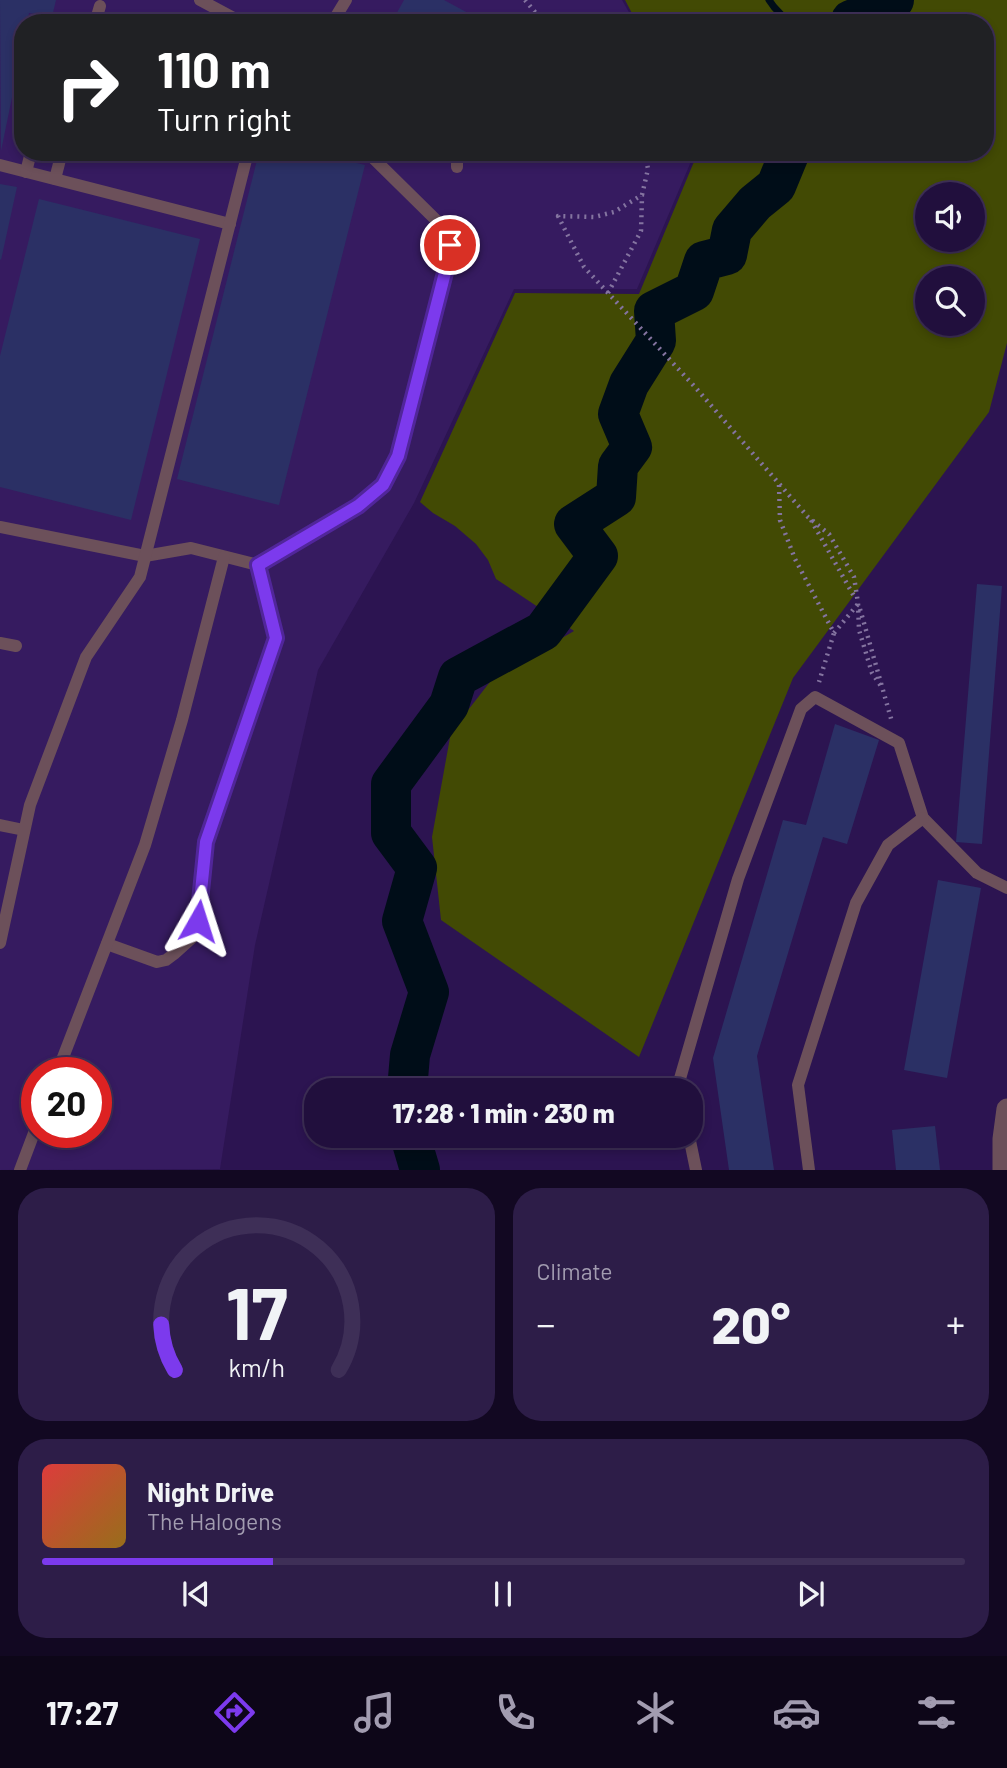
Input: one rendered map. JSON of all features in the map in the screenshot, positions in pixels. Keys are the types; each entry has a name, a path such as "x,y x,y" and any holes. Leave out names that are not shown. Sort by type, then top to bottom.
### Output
{"street":[{"path":"1003,1170 1007,1109"}],"lane":[{"path":"200,0 226,14"},
{"path":"98,14 100,6"},
{"path":"26,172 29,161"},
{"path":"55,179 60,161"},
{"path":"0,943 30,805 86,657 140,577 246,161"},
{"path":"0,527 145,556 191,548 258,565 358,506 383,485 398,456 450,245 437,221 376,161"},
{"path":"457,161 457,167"},
{"path":"0,165 230,224"},
{"path":"63,1057 148,833 182,720 224,556"},
{"path":"107,944 157,962 166,960 194,936 206,842 276,638 258,565"},
{"path":"0,643 16,646"},
{"path":"680,1078 738,879 801,709 815,696 899,743 923,818 977,873 1007,888"},
{"path":"809,1170 798,1085 856,903 888,845 923,818"},
{"path":"0,825 24,830"},
{"path":"20,1170 28,1148"},
{"path":"692,1148 696,1170"}],"path":[{"path":"524,0 536,14"},
{"path":"608,293 641,231 647,161"},
{"path":"642,195 614,212 594,217 558,216 584,267 695,387 808,517 829,534 854,577 858,603 899,743"},
{"path":"779,484 780,520 795,559 834,633"},
{"path":"808,517 858,603"},
{"path":"815,696 834,633 858,603"}],"shaded area":[{"path":"0,0 622,0 630,14 14,14 14,161 691,161 637,289 514,289 414,503 318,670 255,945 220,1169 0,1170"}],"green space":[{"path":"625,0 1007,0 1007,343 989,412 793,678 639,1057 441,920 432,837 451,732 493,678 574,631 496,579 488,560 476,544 420,502 515,293 639,294 694,161 994,161 994,14 632,14"}],"building":[{"path":"0,0 56,0 53,14 14,14 14,88 1,151"},
{"path":"404,0 444,0 468,13 467,14 396,14"},
{"path":"257,161 348,161 365,165 279,505 177,479"},
{"path":"0,184 17,187 1,260 0,259"},
{"path":"39,199 200,239 131,520 0,487 0,356"},
{"path":"977,584 1002,586 982,844 956,842"},
{"path":"835,724 879,740 847,844 823,837 757,1056 774,1170 729,1170 713,1058 783,820 806,825"},
{"path":"938,880 981,888 947,1078 904,1070"},
{"path":"935,1126 940,1170 896,1170 892,1130"}],"waterway":[{"path":"769,0 781,14"},
{"path":"866,14 894,0"},
{"path":"408,1078 410,1055 429,992 402,921 417,868 391,833 391,784 449,705 458,677 543,631 598,556 574,524 616,497 618,466 632,447 618,414 629,384 656,341 654,311 694,291 704,261 727,255 732,230 755,203 776,186 786,161"},
{"path":"414,1148 420,1170"}],"route":[{"path":"198,921 206,842 276,638 258,565 358,506 383,485 398,456 450,245"}]}
